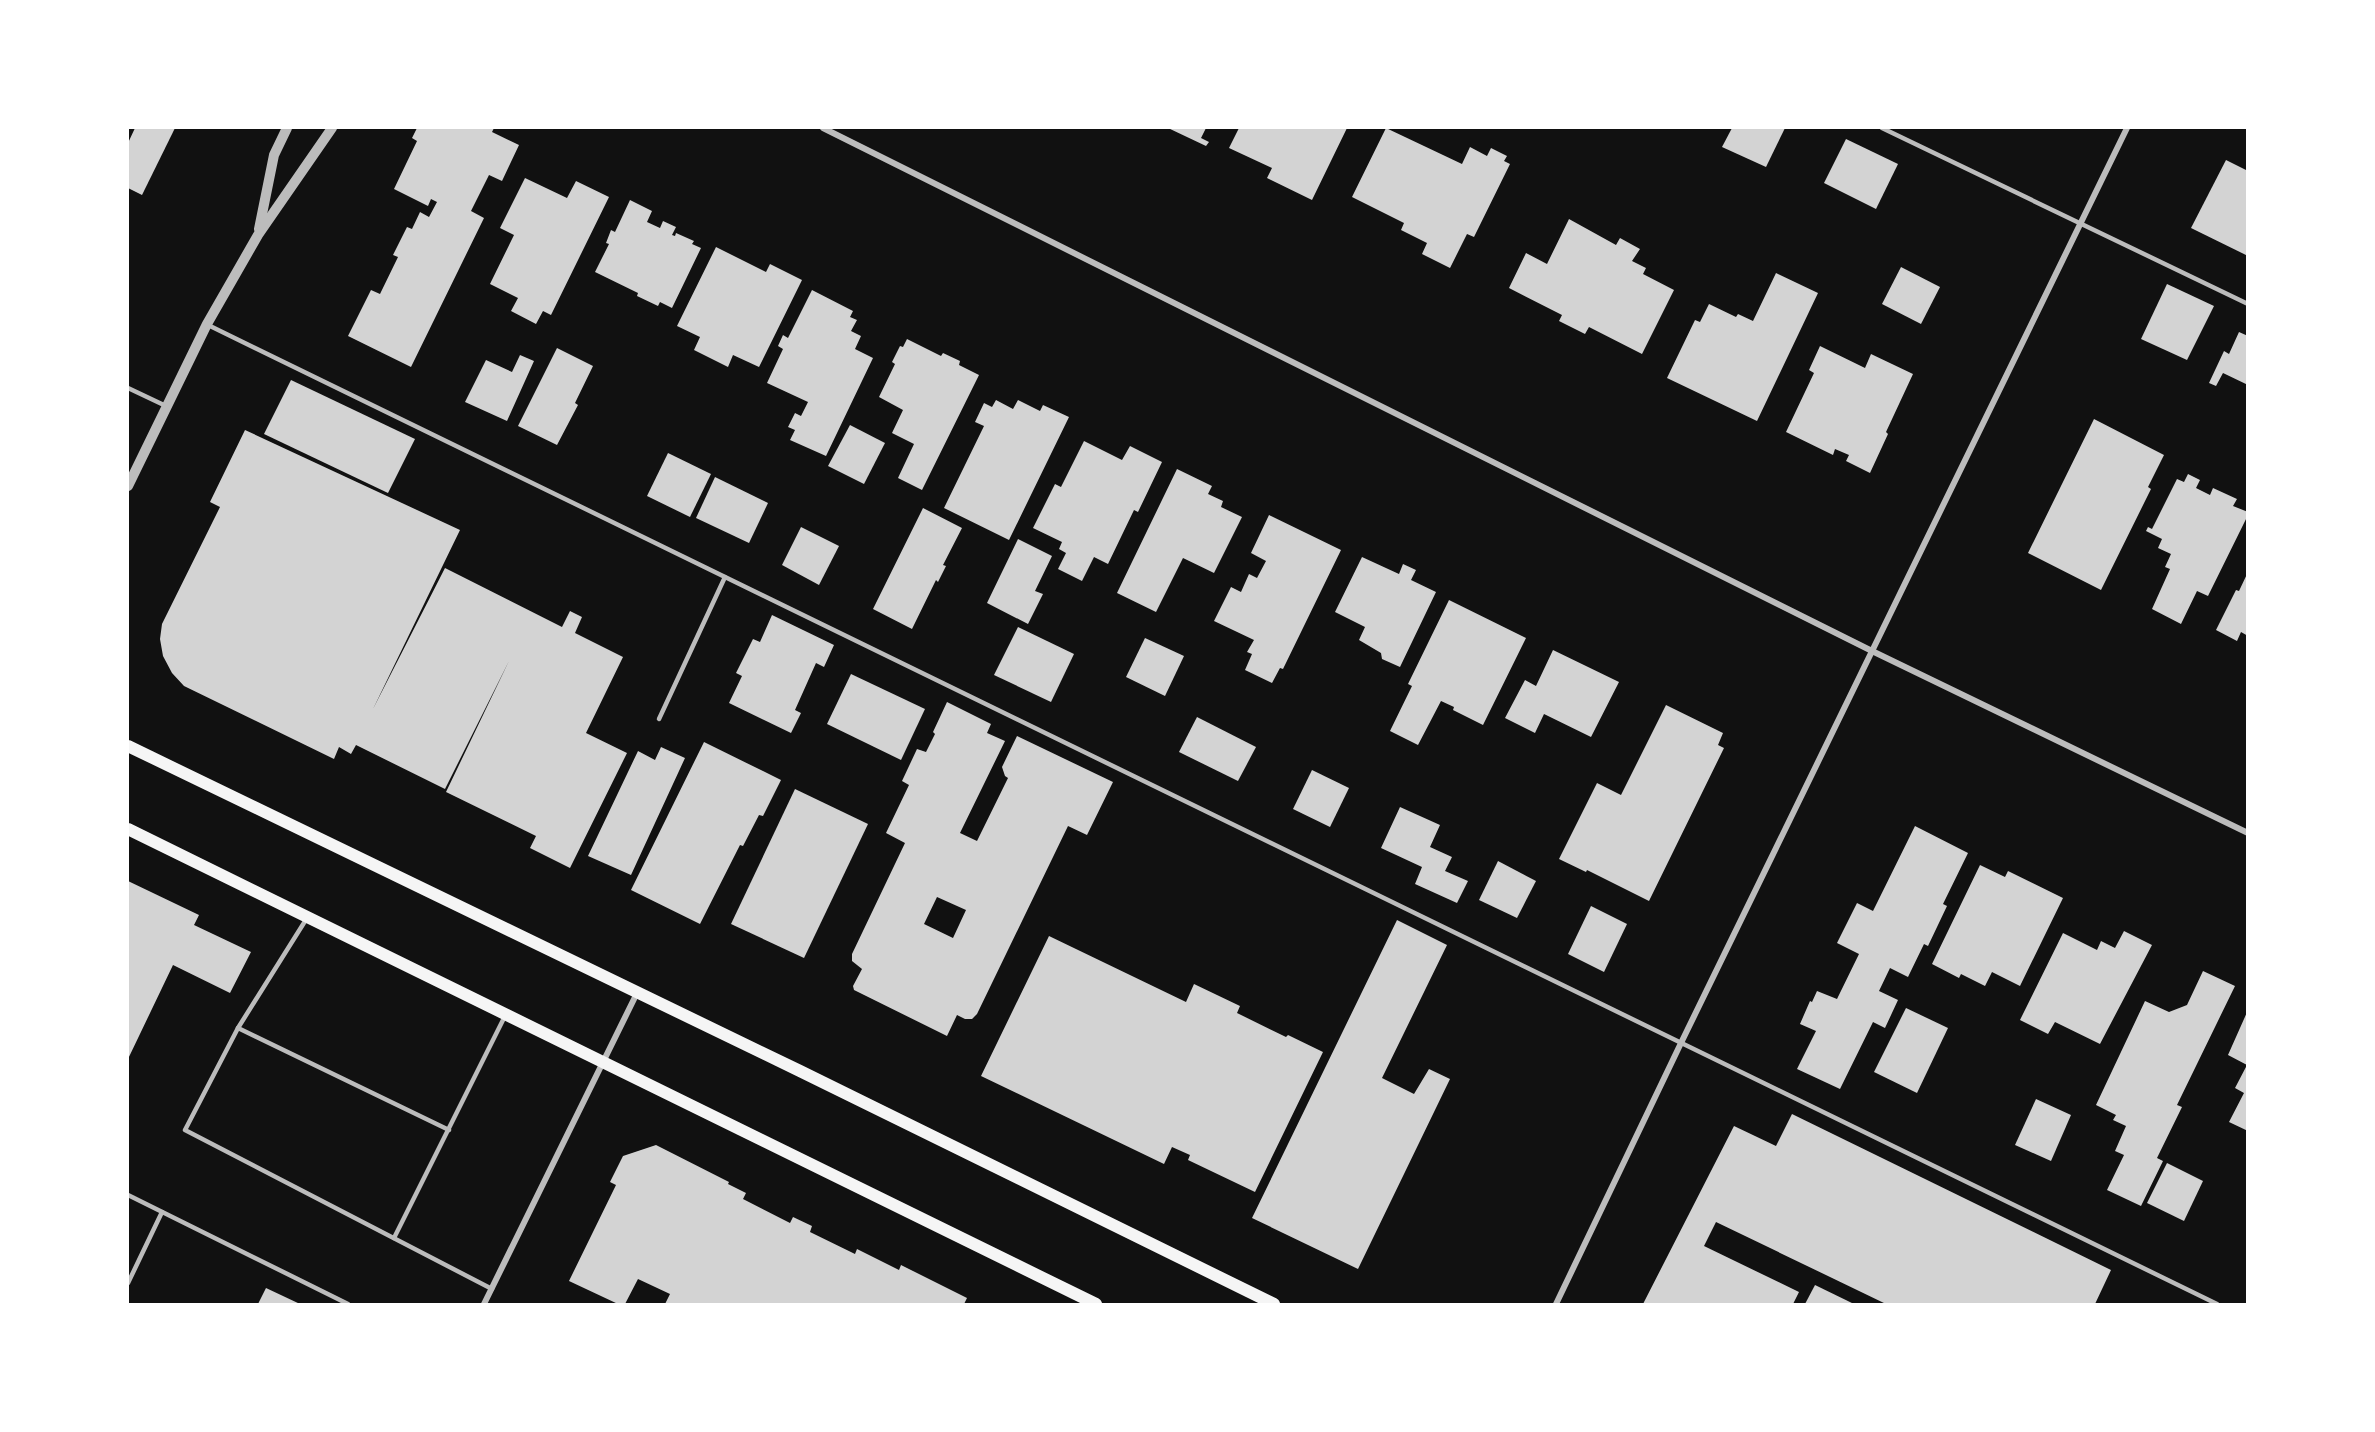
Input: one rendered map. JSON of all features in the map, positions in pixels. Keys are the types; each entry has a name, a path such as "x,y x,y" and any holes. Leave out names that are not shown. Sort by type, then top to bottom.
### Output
{"main road":[{"path":"128,746 1274,1305"},
{"path":"128,829 1096,1305"}],"street":[{"path":"258,235 274,155 287,128"},
{"path":"128,486 207,324 258,235 333,128"},
{"path":"823,128 1872,651 2247,833"},
{"path":"1557,1305 1681,1043 2127,128"},
{"path":"484,1305 637,993"}],"lane":[{"path":"1882,128 2079,225 2247,304"},
{"path":"207,324 2217,1305"},
{"path":"128,388 166,406"},
{"path":"659,719 725,578"},
{"path":"308,917 238,1028 185,1130 492,1289"},
{"path":"394,1238 506,1014"},
{"path":"238,1028 449,1130"},
{"path":"128,1195 348,1305"},
{"path":"128,1283 162,1212"}],"building":[{"path":"135,128 175,128 142,195 128,188 128,143"},
{"path":"417,128 494,128 492,132 519,145 502,181 489,175 471,211 484,218 411,367 348,336 371,290 380,294 398,257 393,255 407,227 412,229 420,212 429,217 437,202 431,199 428,206 394,189 417,141 412,138"},
{"path":"1168,128 1206,128 1201,138 1209,142 1206,146"},
{"path":"1239,128 1347,128 1312,200 1267,178 1272,168 1229,148"},
{"path":"1386,128 1462,164 1470,147 1487,156 1491,148 1507,156 1504,161 1510,164 1474,237 1467,234 1450,268 1422,254 1427,243 1401,230 1404,223 1352,197"},
{"path":"1732,128 1785,128 1766,167 1722,147"},
{"path":"1846,139 1898,164 1876,209 1824,183"},
{"path":"2226,160 2248,171 2248,256 2191,228"},
{"path":"525,178 567,198 576,181 609,197 551,315 543,311 536,324 511,311 518,298 490,284 514,235 500,228"},
{"path":"630,200 652,211 647,222 660,228 663,221 676,227 672,235 675,236 676,233 694,241 692,244 701,248 672,308 660,302 658,306 637,296 638,293 595,272 609,244 606,243 611,230 615,232"},
{"path":"1569,219 1616,245 1620,238 1640,249 1632,261 1646,268 1643,274 1674,290 1642,354 1589,327 1585,334 1559,321 1562,315 1509,288 1526,253 1547,264"},
{"path":"716,247 766,272 770,264 802,280 759,367 733,355 728,367 694,350 700,337 677,326"},
{"path":"1901,267 1940,287 1921,324 1882,304"},
{"path":"1776,273 1818,293 1757,421 1667,378 1695,320 1700,322 1709,304 1736,317 1738,314 1753,321"},
{"path":"2167,284 2214,306 2187,360 2141,339"},
{"path":"812,290 853,311 850,317 857,320 851,331 861,336 855,349 873,358 826,456 790,440 795,430 788,427 795,413 801,416 808,402 767,383 783,349 778,346 783,335 788,338"},
{"path":"2239,332 2248,336 2248,385 2223,373 2216,386 2209,383 2224,351 2229,354"},
{"path":"907,339 941,356 943,353 960,361 959,365 979,375 922,490 898,478 914,444 892,433 903,410 879,397 895,364 892,362 900,346 903,347"},
{"path":"1820,346 1865,368 1871,354 1913,374 1870,473 1846,461 1849,455 1835,449 1833,455 1786,432 1814,373 1809,370"},
{"path":"557,348 593,366 575,403 578,405 557,445 518,426"},
{"path":"520,355 534,361 507,421 465,402 486,360 512,372"},
{"path":"291,380 415,439 388,493 264,434"},
{"path":"996,400 1013,409 1018,400 1040,411 1043,405 1069,417 1009,540 944,508 984,426 975,422 984,403 992,407"},
{"path":"2094,419 2164,455 2148,487 2151,489 2101,590 2028,553"},
{"path":"850,425 885,443 864,484 828,466"},
{"path":"245,430 460,530 373,709 445,568 562,627 570,611 582,617 575,633 623,657 586,733 627,753 570,868 530,848 536,836 446,792 509,661 445,789 356,745 351,754 339,747 334,759 184,686 172,673 163,656 160,639 162,624 220,507 210,502"},
{"path":"1084,441 1122,460 1130,446 1162,462 1138,512 1134,510 1108,564 1094,557 1082,581 1058,569 1066,553 1059,549 1062,542 1033,528 1055,484 1061,487"},
{"path":"668,453 711,474 690,517 647,496"},
{"path":"1177,469 1212,486 1208,494 1223,501 1221,507 1242,517 1214,573 1183,558 1156,612 1117,593"},
{"path":"2188,474 2200,480 2196,488 2210,495 2213,488 2237,499 2233,506 2248,512 2248,515 2208,596 2197,591 2181,624 2152,609 2170,569 2165,567 2171,554 2158,548 2162,539 2146,531 2148,527 2152,529 2177,479 2184,482"},
{"path":"715,477 768,503 749,543 696,518"},
{"path":"923,508 962,528 943,565 946,566 938,582 936,580 912,629 873,609"},
{"path":"1269,515 1341,550 1283,669 1280,668 1272,683 1245,670 1252,654 1247,652 1254,640 1214,621 1231,587 1241,592 1249,574 1257,578 1266,561 1251,553"},
{"path":"801,527 839,546 819,585 782,565"},
{"path":"1018,539 1052,556 1035,591 1043,594 1028,624 987,603"},
{"path":"1362,557 1399,574 1403,564 1416,570 1411,580 1436,592 1400,667 1382,659 1381,653 1359,640 1365,627 1335,612"},
{"path":"2248,572 2248,636 2241,632 2237,641 2216,630 2236,590 2239,591"},
{"path":"1449,600 1526,638 1483,725 1453,710 1454,707 1441,701 1418,745 1390,731 1412,686 1408,684"},
{"path":"772,615 834,645 824,667 816,663 795,710 801,713 791,733 729,703 742,676 736,673 753,639 760,642"},
{"path":"1018,627 1074,654 1051,702 994,675"},
{"path":"1145,638 1184,656 1165,696 1126,677"},
{"path":"1553,650 1619,682 1591,737 1544,714 1535,733 1505,718 1525,680 1536,686"},
{"path":"851,674 925,709 901,760 827,724"},
{"path":"947,702 991,724 987,733 1005,741 960,833 977,841 1008,778 1002,767 1017,736 1113,782 1087,835 1068,826 977,1014 972,1019 965,1019 957,1015 947,1036 854,990 853,986 862,969 852,961 852,954 905,843 886,833 909,785 902,781 917,749 926,752 935,734 933,732","holes":["937,897 966,910 953,938 924,924"]},
{"path":"1666,705 1723,733 1718,745 1724,748 1649,901 1587,870 1586,872 1559,859 1597,783 1621,795"},
{"path":"1197,717 1256,747 1238,781 1179,752"},
{"path":"704,742 781,780 763,816 759,815 743,846 740,845 700,924 631,890"},
{"path":"661,747 685,758 631,875 588,856 638,751 655,760"},
{"path":"1312,770 1349,788 1330,827 1293,809"},
{"path":"795,789 868,824 804,958 731,924"},
{"path":"1400,807 1440,825 1430,847 1452,857 1445,871 1468,881 1457,903 1415,884 1422,867 1381,848"},
{"path":"1915,826 1968,853 1943,904 1947,906 1928,946 1924,944 1908,977 1890,968 1879,991 1898,1000 1885,1028 1873,1022 1840,1089 1797,1069 1816,1031 1800,1024 1817,991 1837,999 1859,954 1837,943 1857,903 1873,911"},
{"path":"1498,861 1536,881 1517,918 1479,900"},
{"path":"1980,865 2005,877 2008,871 2063,898 2020,986 1992,972 1985,986 1961,974 1959,978 1932,964"},
{"path":"128,881 199,915 194,925 251,952 230,993 173,965 128,1059"},
{"path":"1591,906 1627,924 1604,972 1568,954"},
{"path":"1397,920 1447,945 1382,1078 1414,1094 1429,1069 1450,1079 1358,1269 1252,1218"},
{"path":"2124,931 2152,945 2100,1044 2055,1022 2048,1034 2020,1020 2063,933 2097,950 2101,941 2115,948"},
{"path":"1049,936 1186,1002 1194,984 1240,1006 1237,1013 1323,1052 1255,1192 1188,1160 1190,1155 1172,1147 1164,1164 981,1076"},
{"path":"2203,971 2235,986 2177,1105 2182,1107 2157,1158 2163,1161 2141,1206 2107,1190 2124,1155 2115,1151 2126,1126 2113,1120 2116,1115 2096,1105 2145,1001 2169,1012 2187,1005"},
{"path":"1906,1008 1948,1028 1917,1093 1874,1072"},
{"path":"2248,1010 2248,1131 2229,1122 2244,1093 2235,1088 2247,1065 2228,1055"},
{"path":"2036,1099 2071,1115 2051,1161 2015,1145"},
{"path":"1792,1114 2111,1270 2095,1304 1886,1304 1716,1222 1704,1246 1799,1292 1793,1304 1643,1304 1734,1126 1776,1146"},
{"path":"656,1145 729,1182 728,1184 746,1193 743,1199 790,1223 793,1217 812,1226 810,1232 855,1254 857,1249 899,1270 901,1265 967,1298 964,1304 665,1304 670,1294 638,1279 625,1304 618,1304 569,1281 616,1185 610,1182 623,1156"},
{"path":"2167,1163 2203,1181 2184,1221 2147,1203"},
{"path":"1815,1285 1854,1304 1805,1304"},
{"path":"266,1288 300,1304 258,1304"}]}
